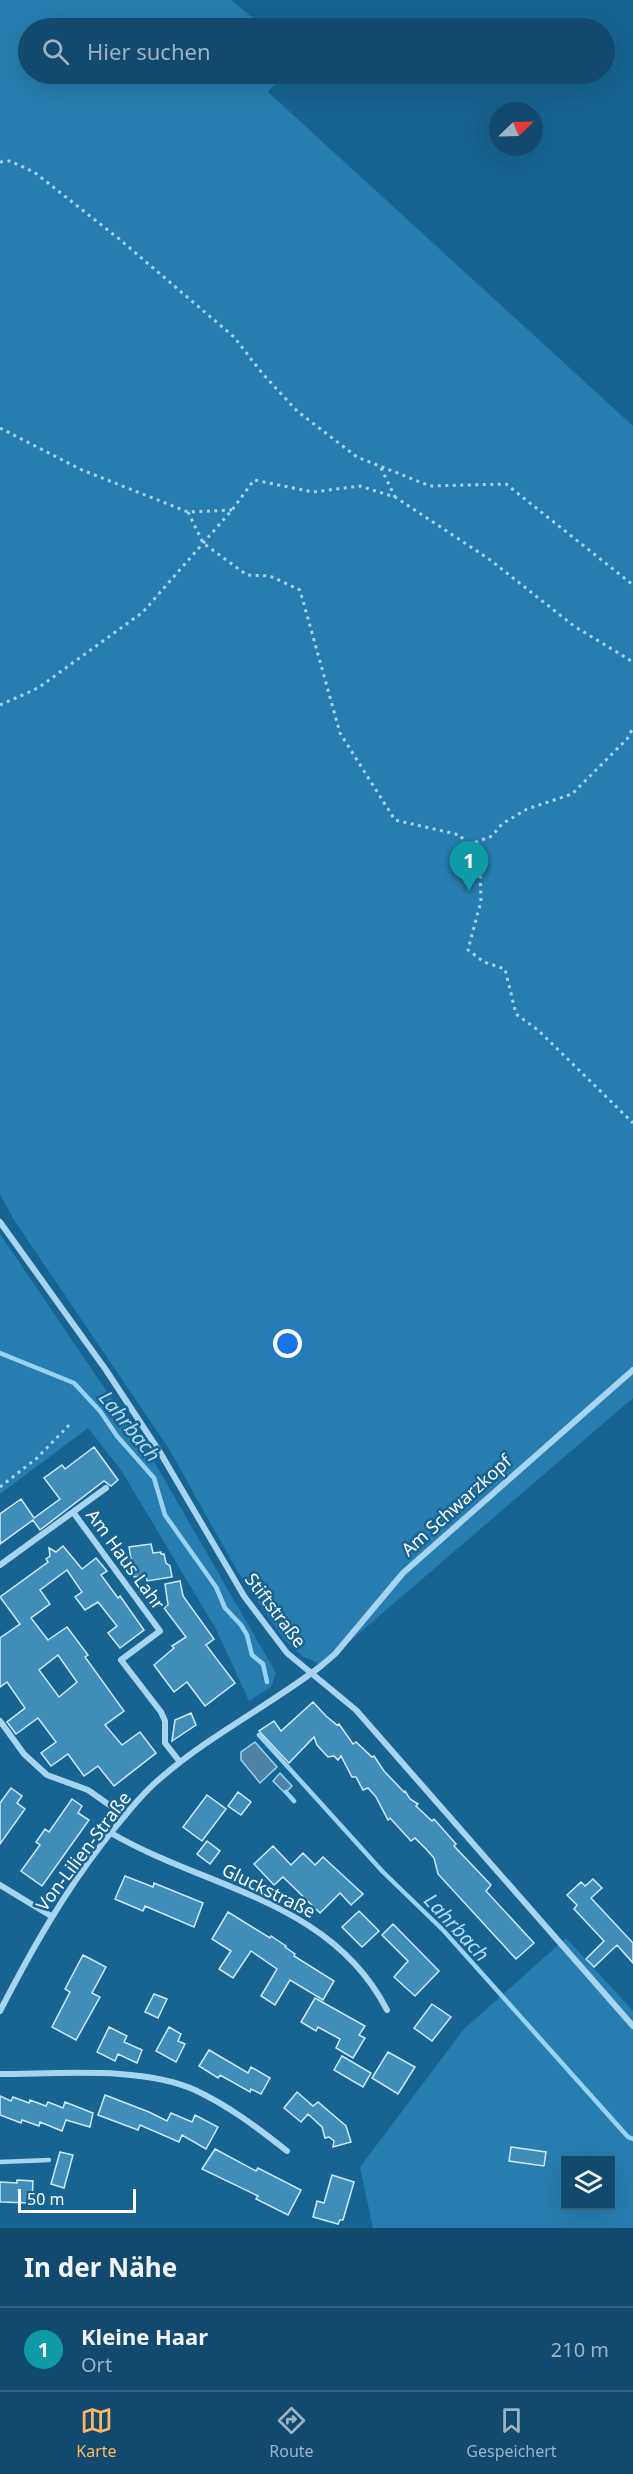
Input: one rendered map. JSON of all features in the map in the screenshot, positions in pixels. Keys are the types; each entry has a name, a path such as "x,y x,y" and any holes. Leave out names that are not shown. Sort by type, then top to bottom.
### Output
{"street":[{"name":"Stiftstraße","path":"0,1222 105,1370 161,1454 244,1596 287,1653 356,1710 633,2026"},
{"name":"Am Schwarzkopf","path":"310,1674 335,1654 403,1573 633,1370"},
{"name":"Am Haus Lahr","path":"0,1565 106,1488"},
{"name":"Am Haus Lahr","path":"73,1512 160,1631 121,1660 161,1712 165,1721 165,1743 180,1762"},
{"name":"Von-Lilien-Straße","path":"0,2011 51,1916 125,1816 162,1777 180,1762 310,1674"},
{"path":"0,1720 24,1754 46,1775 88,1790 125,1816"},
{"name":"Gluckstraße","path":"111,1833 136,1847 277,1906 300,1919 320,1932 356,1965 378,1992 387,2010"},
{"path":"0,1885 51,1916"},
{"path":"0,2074 114,2074 168,2081 193,2089 221,2103 287,2151"}],"lane":[{"path":"0,2162 48,2160"}],"path":[{"path":"0,162 10,161 34,172 118,238 234,337 262,373 297,411 357,457 430,486 506,484 633,585"},
{"path":"0,428 82,470 188,512 232,510"},
{"path":"380,466 395,497"},
{"path":"0,705 38,688 143,612 232,510 254,480 313,492 360,486 395,497 489,559 574,626 633,662"},
{"path":"188,512 203,543 247,574 270,576 300,590 340,733 395,820 460,835 480,863 481,901 468,950 484,962 505,969 516,1014 539,1031 633,1123"},
{"path":"468,846 492,836 502,824 527,809 572,794 627,739 633,728"},
{"path":"0,1487 37,1458 72,1422"}],"shaded area":[{"path":"0,0 231,0 253,18 18,18 18,84 275,84 268,92 633,426 633,1398 321,1666 303,1657 285,1640 259,1604 235,1567 169,1449 14,1220 0,1194"},
{"path":"0,1234 152,1458 276,1673 271,1687 249,1701 216,1629 121,1470 88,1428 0,1494"},
{"path":"255,1742 277,1767 260,1783 241,1760 241,1752"},
{"path":"280,1773 292,1786 285,1793 273,1781"},
{"path":"566,1938 633,2011 633,2228 373,2228 360,2167 464,2029"}],"building":[{"path":"94,1447 118,1480 111,1486 104,1481 40,1530 33,1520 0,1544 0,1514 21,1499 34,1518 60,1499 44,1478 62,1465 65,1469"},
{"path":"151,1544 153,1553 164,1554 172,1577 147,1581 146,1575 134,1577 129,1547"},
{"path":"63,1546 82,1569 96,1558 107,1571 101,1575 118,1598 120,1596 144,1630 120,1648 108,1633 117,1626 98,1602 85,1610 75,1597 82,1592 67,1570 40,1590 50,1604 31,1618 48,1640 67,1627 88,1655 85,1657 124,1711 105,1725 122,1745 140,1732 156,1753 114,1786 98,1766 84,1776 68,1754 51,1766 41,1753 56,1742 38,1718 16,1734 7,1722 25,1708 7,1682 0,1687 0,1638 20,1624 0,1597 48,1562 46,1559 50,1556 49,1548 56,1552","holes":["58,1655 77,1682 59,1697 39,1670"]},
{"path":"180,1581 183,1596 214,1639 206,1645 235,1683 205,1706 187,1682 174,1692 154,1665 174,1648 172,1646 186,1637 164,1608 168,1605 165,1584"},
{"path":"313,1702 326,1716 337,1725 339,1724 353,1744 356,1742 372,1757 374,1756 384,1771 410,1799 418,1804 416,1806 432,1821 434,1819 456,1844 454,1846 491,1885 486,1891 534,1943 516,1959 438,1874 434,1858 426,1849 415,1838 411,1841 390,1818 388,1820 376,1797 368,1788 363,1790 356,1777 352,1777 341,1756 338,1760 334,1756 328,1757 317,1745 314,1737 289,1763 259,1731 274,1721 281,1731"},
{"path":"191,1713 196,1725 172,1741 175,1720"},
{"path":"11,1788 22,1796 17,1803 25,1809 0,1844 0,1803"},
{"path":"238,1792 251,1802 241,1815 228,1806"},
{"path":"207,1795 226,1809 202,1841 183,1827"},
{"path":"72,1799 82,1806 78,1813 89,1820 42,1886 21,1871 40,1845 36,1842 45,1829 49,1832"},
{"path":"207,1841 220,1851 210,1864 197,1854"},
{"path":"273,1846 291,1865 303,1853 315,1865 323,1857 363,1894 351,1905 340,1893 320,1913 283,1877 274,1885 254,1864"},
{"path":"125,1876 153,1887 154,1883 203,1903 194,1927 145,1906 143,1911 115,1899"},
{"path":"593,1879 602,1888 591,1898 633,1943 633,1963 617,1945 594,1967 586,1959 604,1941 574,1909 577,1905 567,1895 581,1882 585,1886"},
{"path":"359,1911 379,1931 362,1947 342,1927"},
{"path":"228,1912 270,1938 271,1936 286,1946 295,1954 294,1956 334,1981 323,2000 290,1980 275,2005 261,1996 277,1969 251,1951 233,1978 219,1969 231,1951 212,1939"},
{"path":"393,1924 439,1971 415,1996 394,1977 408,1961 382,1935"},
{"path":"83,1955 106,1967 92,1993 100,1997 76,2040 52,2027 70,1992 65,1989"},
{"path":"154,1994 167,1999 158,2018 145,2012"},
{"path":"315,1998 365,2026 359,2035 365,2038 353,2058 336,2048 340,2039 318,2027 316,2031 301,2022"},
{"path":"432,2004 451,2017 432,2041 414,2028"},
{"path":"109,2027 127,2036 124,2042 142,2050 137,2063 118,2054 115,2061 97,2052"},
{"path":"169,2027 181,2034 178,2041 185,2044 176,2062 156,2051"},
{"path":"209,2050 248,2073 251,2067 270,2078 261,2094 251,2089 250,2092 220,2075 218,2078 199,2066"},
{"path":"388,2052 415,2067 398,2094 372,2078"},
{"path":"342,2056 371,2073 363,2087 334,2070"},
{"path":"297,2092 313,2106 318,2102 346,2126 351,2142 333,2147 334,2141 329,2137 325,2138 322,2127 308,2114 301,2122 284,2108"},
{"path":"105,2095 167,2121 171,2113 192,2122 195,2115 218,2127 206,2149 182,2135 179,2142 140,2125 138,2130 98,2115"},
{"path":"0,2096 11,2101 13,2097 46,2106 48,2102 63,2108 65,2102 93,2113 90,2127 66,2120 62,2131 40,2122 39,2126 22,2120 21,2123 0,2115"},
{"path":"511,2147 546,2152 544,2166 509,2161"},
{"path":"215,2149 256,2171 258,2168 301,2190 288,2215 256,2199 258,2196 202,2169"},
{"path":"60,2152 73,2155 64,2188 51,2184"},
{"path":"332,2175 354,2182 343,2220 340,2220 338,2224 313,2217 317,2201 324,2203"},
{"path":"17,2180 33,2181 32,2203 0,2202 0,2182 17,2183"}],"waterway":[{"name":"Lahrbach","path":"0,1353 74,1383 100,1411 117,1436 154,1478 165,1515 216,1587 225,1608 241,1625 247,1635 252,1655 263,1664 267,1682"},
{"name":"Lahrbach","path":"259,1735 383,1872 443,1930 628,2137 633,2139"},
{"path":"286,1792 294,1801"}],"place":[{"name":"Kleine Haar","path":"469,891"}]}
